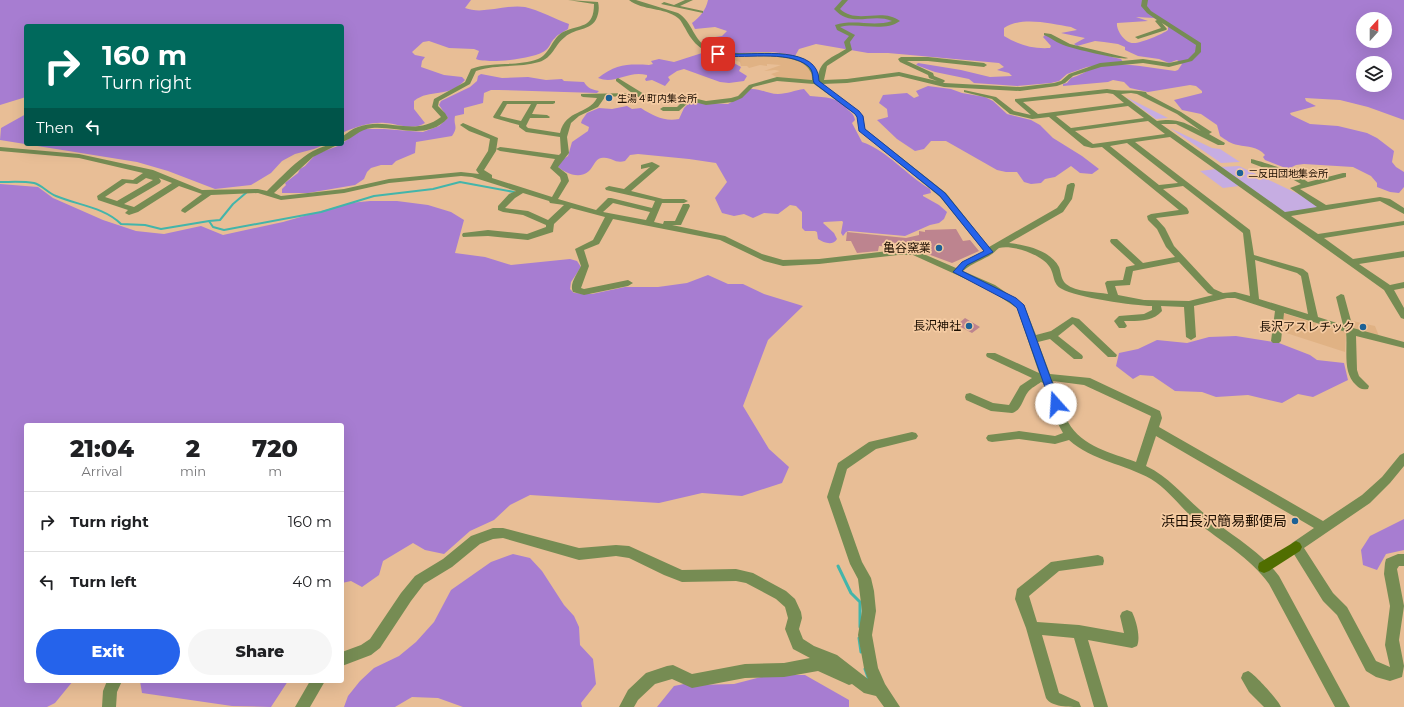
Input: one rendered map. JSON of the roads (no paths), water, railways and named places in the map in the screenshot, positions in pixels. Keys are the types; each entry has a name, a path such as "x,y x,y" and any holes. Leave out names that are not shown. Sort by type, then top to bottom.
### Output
{"street":[{"path":"344,139 362,128 383,126 416,131 429,129 437,125 445,118 435,106 436,100 468,83 473,70 483,67 518,65 542,60 564,34 586,27 593,21 597,5 596,3 571,0"},
{"path":"632,0 641,5 670,12 679,16 682,18 696,42 705,48 728,55 774,54 794,58 811,65 816,74 816,82"},
{"path":"675,6 690,0"},
{"path":"816,82 821,80 824,65 849,50 847,42 852,35 839,29 837,26 842,24 866,25 897,21 887,18 864,18 844,15 837,9 845,0"},
{"path":"984,65 928,59 901,58 902,61 931,74 931,77 952,86 1020,88 1048,86 1063,82 1071,75 1100,65 1136,61 1169,65 1190,60 1195,56 1199,44 1145,8 1145,0"},
{"path":"641,5 655,2 701,12"},
{"path":"1138,37 1164,29 1157,20 1161,20"},
{"path":"1046,34 1053,36 1064,44 1111,57 1146,59 1158,63"},
{"path":"583,95 602,96 626,94 689,99 706,103 733,100 740,97 751,86 776,79 816,82 857,80 885,74 899,74 928,82 952,86 994,98 1012,113 1032,117 1130,104"},
{"path":"618,80 626,84 636,93 665,98"},
{"path":"816,82 857,112 860,116 862,130 943,195 989,252"},
{"path":"1037,116 1017,100 1036,100 1107,91 1114,93 1388,288 1400,299 1404,316"},
{"path":"1114,93 1131,91 1141,92 1179,113 1208,132 1204,134"},
{"path":"553,200 564,180 564,176 554,168 556,163 565,153 562,135 569,121 577,115 594,108 599,103 602,96"},
{"path":"663,109 679,110 689,99"},
{"path":"523,124 510,119 497,118 496,115 505,102 553,102"},
{"path":"535,102 522,127 526,130 562,135"},
{"path":"1051,115 1087,144 1092,146 1171,135"},
{"path":"528,116 547,117"},
{"path":"1069,130 1153,121 1170,121 1178,122 1222,143"},
{"path":"464,125 471,130 494,138 492,151 480,170 485,175 498,181 497,183"},
{"path":"1129,141 1247,232 1255,301"},
{"path":"1103,144 1184,210 1185,212 1151,216 1151,218 1161,228 1170,247 1211,291 1221,296"},
{"path":"270,193 310,155 330,146"},
{"path":"0,149 79,156 162,175 201,192 258,191 270,193 281,198 344,191 389,180 461,174 479,176 521,191 597,213 722,238 735,242 764,260 782,263 820,263 856,256 911,252 957,272 1013,300 1021,307 1033,339 1045,379 1065,429 1090,449 1140,468 1156,477 1200,517 1264,567 1274,580 1343,707"},
{"path":"500,149 561,158"},
{"path":"1254,161 1270,168 1288,173 1308,184"},
{"path":"626,192 656,166 652,164 644,167"},
{"path":"148,173 134,182 125,181 101,196 101,198 132,211 178,183"},
{"path":"118,204 157,181 156,178 148,173"},
{"path":"1325,208 1294,188 1343,175"},
{"path":"1157,188 1184,184"},
{"path":"957,272 964,264 989,252 1060,210 1068,199 1071,186"},
{"path":"609,188 658,199 660,201 685,203 677,223 649,223"},
{"path":"521,191 507,200 501,208 503,210 525,214 550,228"},
{"path":"185,211 210,193"},
{"path":"1286,214 1380,199 1387,201 1404,212"},
{"path":"597,213 610,200 656,211"},
{"path":"649,223 660,201"},
{"path":"466,235 488,233 528,237 550,228 555,218 569,205"},
{"path":"610,216 596,242 579,248 585,266 576,286 576,290 580,292 588,292 628,283"},
{"path":"1318,237 1404,223"},
{"path":"1114,241 1141,266"},
{"path":"998,246 1006,245 1021,248 1050,260 1056,268 1057,280 1066,289 1157,307 1188,304 1235,294 1378,339 1404,344"},
{"path":"1353,262 1404,254"},
{"path":"1249,256 1300,271 1305,275 1314,319"},
{"path":"1114,298 1110,283 1127,283 1128,270 1159,262 1182,259"},
{"path":"1388,288 1404,286"},
{"path":"1341,297 1351,333 1352,370 1355,378 1364,386"},
{"path":"1188,304 1191,337"},
{"path":"1143,322 1156,318 1158,315 1157,307"},
{"path":"1122,326 1119,321 1122,318 1143,318 1153,314 1157,307"},
{"path":"1276,341 1280,309"},
{"path":"1033,339 1052,336 1072,320 1076,320 1112,355"},
{"path":"1052,336 1078,357"},
{"path":"991,355 1045,379 1086,381 1152,411 1157,416 1140,468"},
{"path":"970,397 991,407 1012,409 1017,403 1024,389 1045,379"},
{"path":"1153,429 1324,528"},
{"path":"992,438 1019,435 1056,440 1071,435"},
{"path":"893,707 880,689 871,668 865,635 869,611 867,591 864,578 856,564 833,497 842,466 873,445 912,436"},
{"path":"1264,567 1296,547 1366,498 1386,480 1404,458"},
{"path":"344,657 361,652 372,646 419,580 446,564 473,541 495,532 579,554 617,551 628,552 642,557 674,575 736,575 748,578 782,596 790,603 795,618 792,629 798,644 809,651 832,660 869,688 880,689"},
{"path":"1296,547 1328,597 1342,611 1370,666 1381,672 1390,674 1397,672 1398,665 1392,647 1391,633 1396,620 1397,604 1390,571 1391,563 1404,560"},
{"path":"1074,707 1052,702 1033,628 1022,599 1022,593 1056,566 1098,561"},
{"path":"1033,628 1079,632 1132,641 1127,616"},
{"path":"1079,632 1101,707"},
{"path":"626,707 633,695 651,678 673,672 692,681 745,671 784,670 818,664 851,679 857,679"},
{"path":"1248,678 1254,687 1274,707"},
{"path":"109,707 110,691 114,683"},
{"path":"302,707 317,683"}],"waterway":[{"path":"0,182 21,182 40,185 56,196 98,210 114,218 121,224 145,225 161,229 209,221"},
{"path":"209,221 213,227 224,230 321,212 374,196 433,189 460,182 514,192"},
{"path":"209,221 220,220 233,204 247,192"},
{"path":"838,566 851,593 860,602 860,627"},
{"path":"859,638 861,652"},
{"path":"865,669 869,680"}],"place":[{"name":"生湯４町内集会所","path":"609,98"},
{"name":"二反田団地集会所","path":"1240,173"},
{"name":"亀谷窯業","path":"939,248"},
{"name":"長沢神社","path":"969,326"},
{"name":"長沢アスレチック","path":"1363,327"},
{"name":"浜田長沢簡易郵便局","path":"1295,521"}]}
